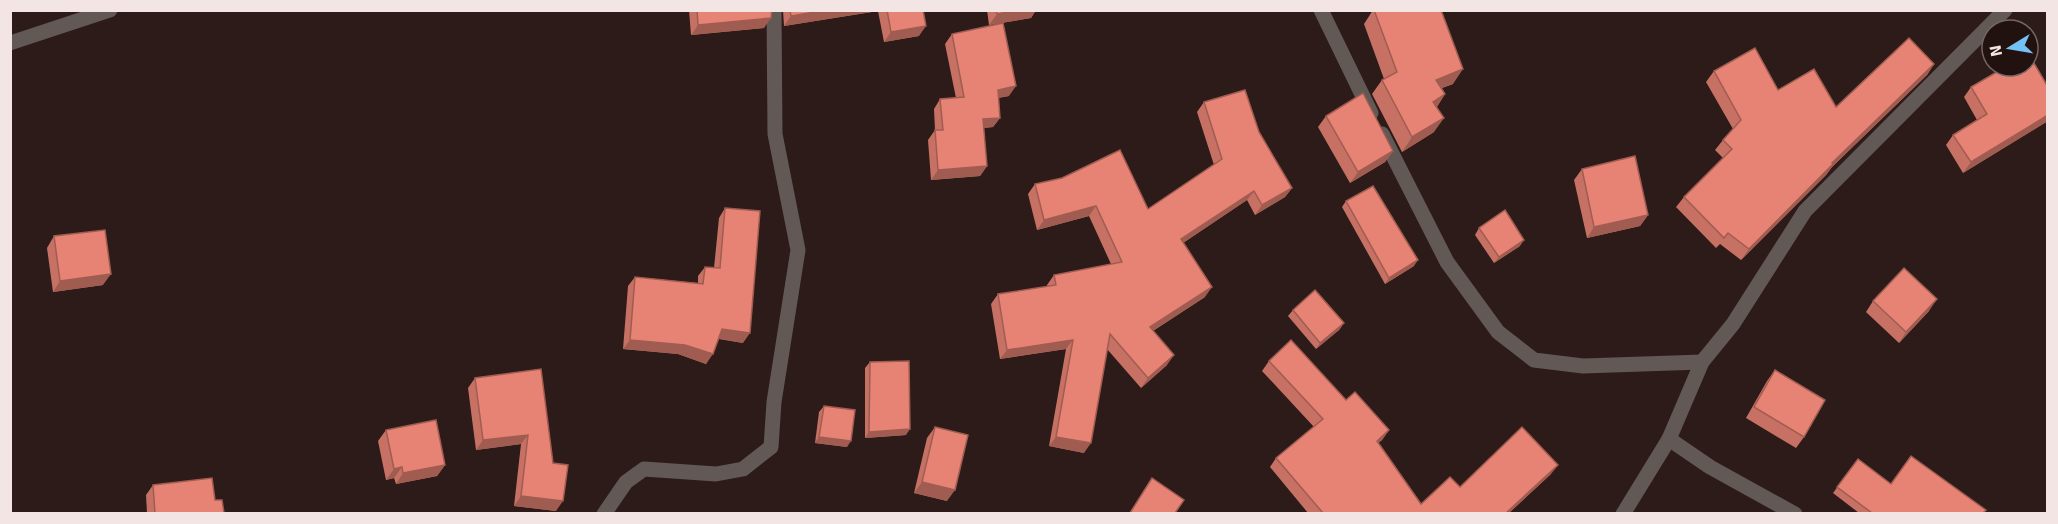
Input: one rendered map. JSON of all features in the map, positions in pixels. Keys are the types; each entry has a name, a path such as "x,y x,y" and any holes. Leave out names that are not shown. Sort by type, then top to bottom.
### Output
{"street":[{"path":"10,43 110,10"},
{"path":"604,513 626,482 644,469 716,474 743,469 771,447 774,402 798,250 775,134 774,10"},
{"path":"1321,10 1447,262 1498,332 1534,360 1583,366 1702,362"},
{"path":"1623,513 1670,439 1702,362 1733,324 1805,211 2006,10"},
{"path":"1670,439 1710,467 1795,513"}],"building":[{"path":"697,10 772,10 771,18 698,25"},
{"path":"790,10 827,10 791,16"},
{"path":"887,10 923,10 926,26 891,32"},
{"path":"996,10 1018,10 997,14"},
{"path":"1374,10 1441,10 1463,69 1436,80 1445,94 1433,102 1444,118 1412,137 1382,80 1397,72"},
{"path":"1003,23 1016,86 998,90 1000,118 983,119 987,166 938,170 935,130 943,130 940,99 964,97 952,34"},
{"path":"1909,38 1934,64 1832,163 1749,249 1728,233 1724,238 1684,197 1732,149 1723,140 1741,120 1714,71 1755,48 1778,90 1814,69 1836,107"},
{"path":"2040,73 2048,87 2048,115 1971,162 1953,135 1987,114 1971,87 1986,78 2040,78"},
{"path":"1245,90 1259,132 1292,188 1262,205 1254,191 1181,239 1212,287 1150,327 1174,355 1148,378 1110,334 1091,443 1056,437 1073,340 1007,350 998,294 1056,285 1054,275 1122,262 1096,206 1044,220 1035,184 1062,178 1120,150 1148,209 1222,159 1204,102"},
{"path":"1363,93 1393,151 1358,172 1326,116"},
{"path":"1635,156 1648,215 1594,227 1582,169"},
{"path":"1373,186 1418,260 1389,278 1346,201"},
{"path":"725,208 760,211 750,333 722,329 713,354 685,345 630,340 635,277 703,284 705,267 720,268"},
{"path":"1505,210 1524,240 1499,257 1479,228"},
{"path":"105,230 111,274 60,281 54,236"},
{"path":"1904,268 1937,299 1906,332 1873,301"},
{"path":"1315,290 1344,323 1320,343 1293,310"},
{"path":"1291,340 1346,400 1355,392 1389,430 1377,441 1421,504 1450,477 1460,487 1522,427 1558,465 1506,513 1323,513 1276,458 1323,419 1269,361"},
{"path":"909,361 910,429 869,432 870,362"},
{"path":"541,369 553,463 568,465 563,501 521,496 528,435 483,440 475,378"},
{"path":"1775,370 1825,400 1804,437 1754,407"},
{"path":"824,406 855,410 851,441 819,437"},
{"path":"436,420 445,465 403,473 402,467 394,469 386,430"},
{"path":"935,427 968,435 955,490 922,482"},
{"path":"1911,456 1986,510 1983,513 1872,513 1837,487 1858,459 1891,484"},
{"path":"212,478 215,500 222,500 224,513 155,513 153,485"},
{"path":"1152,478 1184,500 1175,513 1130,513"}]}
